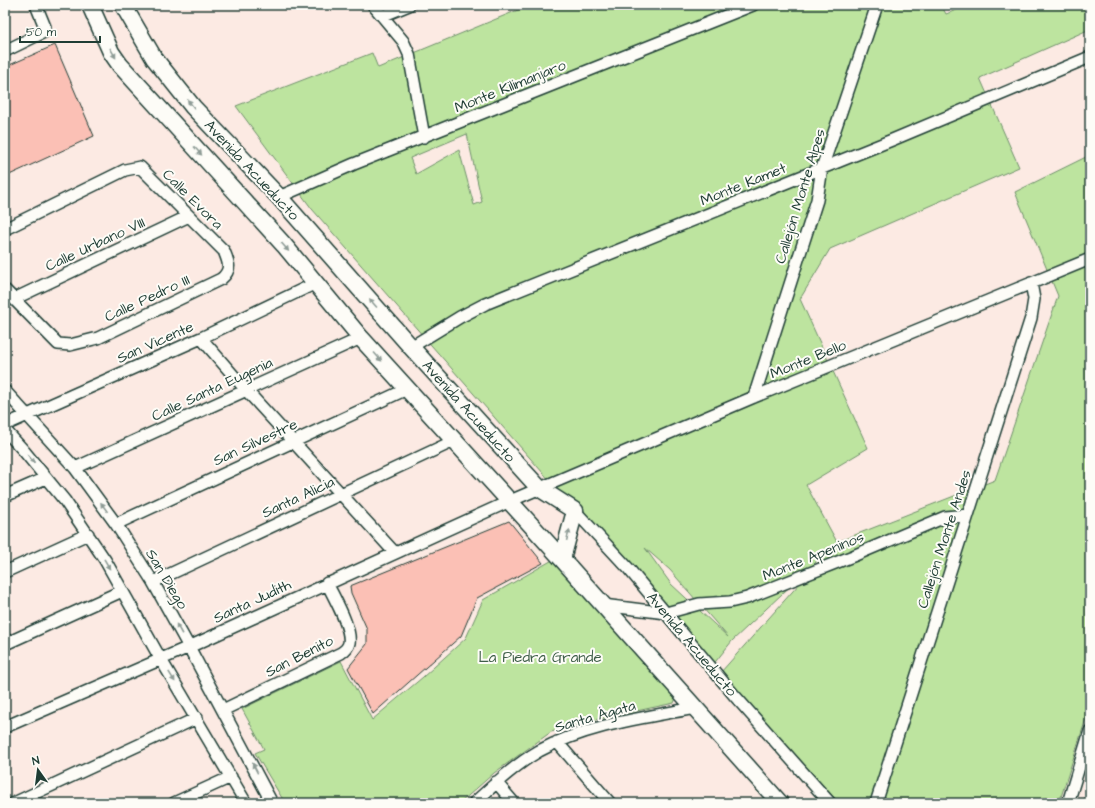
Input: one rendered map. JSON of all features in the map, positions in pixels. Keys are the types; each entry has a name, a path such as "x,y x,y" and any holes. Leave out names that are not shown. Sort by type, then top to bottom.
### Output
{"street":[{"path":"5,51 44,32 45,27 36,5"},
{"name":"Avenida Acueducto","path":"90,5 112,52 120,65 316,283 361,338 456,440 780,803"},
{"name":"Avenida Acueducto","path":"123,5 154,58 193,107 279,197 411,347 539,488 575,511 628,568 734,695 830,803"},
{"path":"373,5 403,41 409,54 424,137"},
{"path":"382,16 409,5"},
{"name":"Monte Kilimanjaro","path":"279,197 354,164 753,5"},
{"name":"Callejón Monte Alpes","path":"754,397 817,200 822,168 876,5"},
{"name":"Monte Kamet","path":"411,347 460,317 485,304 822,168 1090,57"},
{"name":"Calle Evora","path":"5,229 125,170 140,167 224,251 230,267"},
{"name":"Calle Urbano VIII","path":"14,299 189,216"},
{"name":"Monte Bello","path":"510,501 754,397 1090,259"},
{"name":"Calle Pedro III","path":"14,299 58,344 70,345 98,338 221,279 227,274 230,267"},
{"name":"San Vicente","path":"5,425 202,338 316,283"},
{"name":"Callejón Monte Andes","path":"876,803 1031,318 1034,299 1031,283"},
{"path":"5,290 14,299"},
{"path":"202,338 246,390 395,553"},
{"name":"Calle Santa Eugenia","path":"75,468 361,338"},
{"name":"San Silvestre","path":"116,524 407,388"},
{"name":"San Diego","path":"5,391 75,468 116,524 152,582 189,647 272,803"},
{"path":"5,430 46,478 88,534 246,803"},
{"name":"Santa Alicia","path":"152,582 456,440"},
{"path":"5,496 46,478"},
{"name":"Santa Judith","path":"5,727 160,658 189,647 510,501"},
{"path":"562,558 575,511"},
{"name":"Monte Apeninos","path":"666,613 699,604 730,602 747,598 853,556 945,517 968,514"},
{"path":"5,572 88,534"},
{"name":"San Benito","path":"223,710 341,653 345,649 349,644 349,634 346,624 327,584"},
{"path":"5,644 122,591"},
{"path":"604,605 666,613"},
{"name":"Santa Ágata","path":"474,803 496,782 518,765 557,742 611,725 695,708"},
{"path":"14,803 197,718"},
{"path":"1068,803 1090,731"},
{"path":"557,742 610,803"},
{"path":"174,803 231,777"},
{"path":"496,782 514,803"}],"green space":[{"path":"530,5 941,5 946,14 969,5 1090,5 1090,29 980,78 1019,167 830,249 800,299 868,448 806,485 837,542 995,480 1058,296 1015,192 1090,155 1090,706 1059,803 839,803 721,672 832,547 732,641 712,666 312,209 236,106 372,53 378,68","holes":["467,134 482,202 474,205 459,150 416,174 410,158","645,548 670,570 728,637 671,584"]},
{"name":"La Piedra Grande","path":"556,558 676,698 674,703 599,719 551,732 494,773 460,803 285,803 255,753 264,749 242,709 341,661 372,720 466,638 483,600"}],"building":[{"path":"55,45 94,136 5,177 5,67"},
{"path":"509,521 543,563 477,598 461,636 373,714 348,668 367,644 367,629 351,593 350,586"}]}
